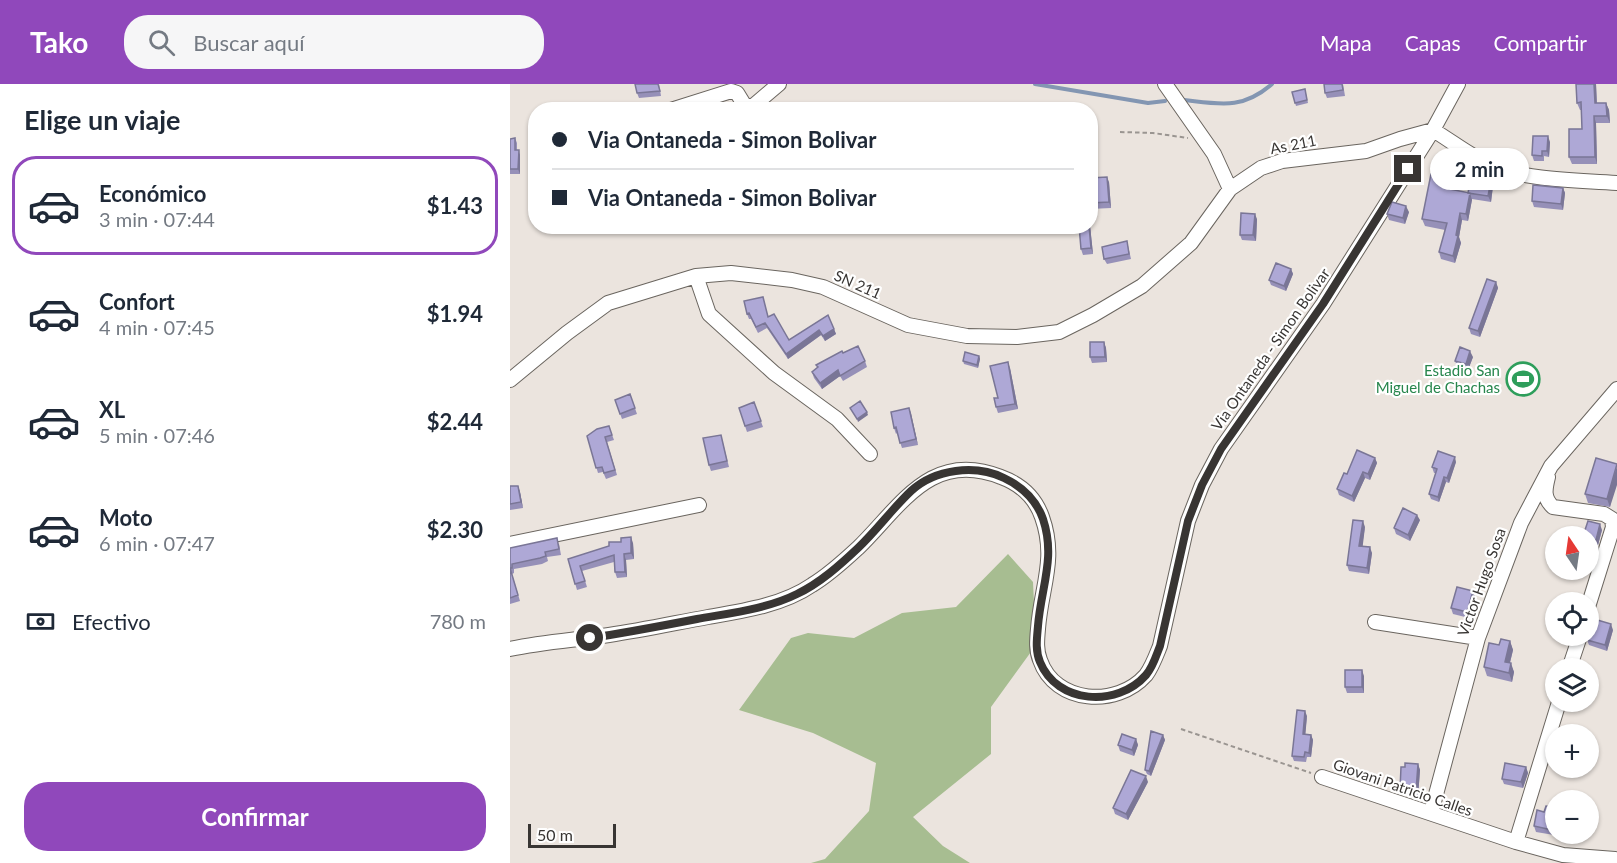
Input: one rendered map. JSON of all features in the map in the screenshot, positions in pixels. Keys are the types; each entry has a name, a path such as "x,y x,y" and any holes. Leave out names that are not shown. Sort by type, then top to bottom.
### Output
{"street":[{"path":"758,102 779,84"},
{"path":"1165,84 1214,154 1230,189"},
{"name":"Via Ontaneda - Simon Bolivar","path":"510,649 610,635 721,615 767,605 795,595 828,574 858,548 912,489 936,476 963,469 981,470 1002,477 1031,496 1041,514 1049,537 1049,557 1039,610 1036,646 1046,673 1055,684 1067,692 1102,697 1124,691 1146,675 1154,661 1160,646 1188,521 1202,485 1221,449 1323,304 1433,130 1458,84"},
{"path":"696,102 731,91 737,93 743,102"},
{"path":"1433,130 1475,158 1518,173 1617,183"},
{"name":"As 211","path":"1191,243 1230,189 1261,168 1282,161 1366,151 1433,130"},
{"name":"SN 211","path":"510,380 608,303 696,276 730,273 792,280 823,287 908,325 967,336 1017,337 1059,332 1093,315 1142,286 1191,243"},
{"path":"696,276 709,314 774,373 837,419 870,454"},
{"name":"Victor Hugo Sosa","path":"1431,813 1478,638 1521,523 1551,466 1617,389"},
{"path":"1551,466 1545,493 1547,502 1553,507 1604,514 1612,519 1613,527 1593,592"},
{"path":"510,544 699,505"},
{"path":"1375,622 1478,638"},
{"path":"1516,842 1556,712"},
{"name":"Giovani Patricio Calles","path":"1322,777 1561,859 1616,860"}],"path":[{"path":"1120,132 1191,138"},
{"name":"Giovani Patricio Calles","path":"1181,729 1322,777"}],"green space":[{"path":"1008,554 1033,582 1036,645 991,707 991,754 913,817 943,846 970,863 811,863 825,859 869,811 876,763 813,733 739,710 791,638 808,633 854,638 902,613 956,607"}],"building":[{"path":"635,84 658,84 660,91 637,93"},
{"path":"1324,84 1342,84 1343,90 1325,93"},
{"path":"1576,84 1594,84 1595,103 1606,103 1607,116 1594,116 1595,157 1569,157 1569,129 1582,129 1581,102 1577,103"},
{"path":"1305,89 1307,100 1295,103 1292,92"},
{"path":"1533,136 1548,136 1547,151 1542,151 1542,156 1532,155"},
{"path":"515,138 515,150 519,150 518,169 510,169 510,139"},
{"path":"1431,174 1451,178 1449,189 1470,193 1466,214 1460,213 1453,256 1439,252 1447,223 1422,219"},
{"path":"1107,177 1109,202 1098,203 1098,178"},
{"path":"1471,177 1491,181 1488,196 1468,193"},
{"path":"1533,185 1563,188 1561,204 1532,201"},
{"path":"1392,202 1406,206 1403,218 1387,214"},
{"path":"1241,213 1255,214 1253,235 1240,235"},
{"path":"1080,234 1090,234 1091,248 1081,249"},
{"path":"1127,241 1129,254 1104,259 1102,247"},
{"path":"1276,263 1291,269 1284,286 1269,280"},
{"path":"1487,279 1496,282 1478,331 1469,328"},
{"path":"763,297 768,317 774,314 789,340 828,315 834,329 823,336 819,330 786,354 765,323 756,327 749,313 747,314 744,301"},
{"path":"1090,342 1104,342 1105,357 1090,357"},
{"path":"858,346 865,361 840,376 838,370 820,383 812,372 818,367 816,365 842,351 843,353"},
{"path":"1460,347 1470,351 1466,364 1455,361"},
{"path":"965,352 979,356 977,365 963,361"},
{"path":"1008,362 1015,404 996,407 994,398 998,398 990,366"},
{"path":"630,394 635,408 620,414 615,400"},
{"path":"860,401 867,412 857,419 850,408"},
{"path":"754,402 761,421 745,426 739,408"},
{"path":"909,408 916,439 900,443 891,412"},
{"path":"609,426 612,435 605,437 615,470 604,473 602,467 596,468 587,436 597,429"},
{"path":"721,435 727,461 709,465 703,438"},
{"path":"1357,450 1375,458 1368,474 1363,472 1352,496 1337,489 1344,473 1347,474"},
{"path":"1438,451 1455,457 1447,478 1444,477 1438,497 1429,494 1437,469 1432,467"},
{"path":"1596,458 1617,464 1607,499 1585,494"},
{"path":"510,486 518,486 521,502 510,504"},
{"path":"1403,508 1417,515 1408,535 1394,528"},
{"path":"1353,520 1363,521 1359,546 1370,547 1367,568 1347,565"},
{"path":"1588,521 1600,524 1599,528 1599,526 1586,526"},
{"path":"631,537 631,553 624,554 625,572 615,572 614,555 580,566 585,581 575,584 568,559 609,546 609,542 621,542 621,538"},
{"path":"557,538 559,549 545,552 546,556 540,558 512,564 510,568 510,548"},
{"path":"510,568 518,595 510,598"},
{"path":"1457,587 1473,591 1467,612 1451,608"},
{"path":"1599,620 1611,624 1605,645 1599,643"},
{"path":"1501,639 1510,641 1505,662 1511,663 1509,673 1484,667 1489,643 1499,645"},
{"path":"1345,670 1362,670 1362,687 1345,687"},
{"path":"1297,710 1305,711 1303,734 1311,735 1309,753 1305,752 1304,757 1292,756"},
{"path":"1151,731 1163,735 1149,771 1145,770"},
{"path":"1122,734 1136,739 1132,750 1118,745"},
{"path":"1405,763 1418,764 1416,791 1400,789 1401,767 1405,767"},
{"path":"1505,763 1526,767 1521,782 1502,779"},
{"path":"1131,770 1146,776 1126,814 1113,808"},
{"path":"1545,809 1545,828 1534,826 1537,810 1544,812"}],"waterway":[{"path":"1035,84 1148,103 1165,101"},
{"path":"1184,100 1220,104 1240,102 1251,98 1272,84"}],"place":[{"name":"Estadio San Miguel de Chachas","path":"1523,379"}],"route":[{"path":"590,638 732,613 767,605 795,595 828,574 858,548 912,489 936,476 963,469 981,470 1002,477 1031,496 1041,514 1049,537 1049,557 1039,610 1036,646 1046,673 1055,684 1067,692 1102,697 1124,691 1146,675 1154,661 1160,646 1188,521 1202,485 1221,449 1323,304 1408,169"}]}
